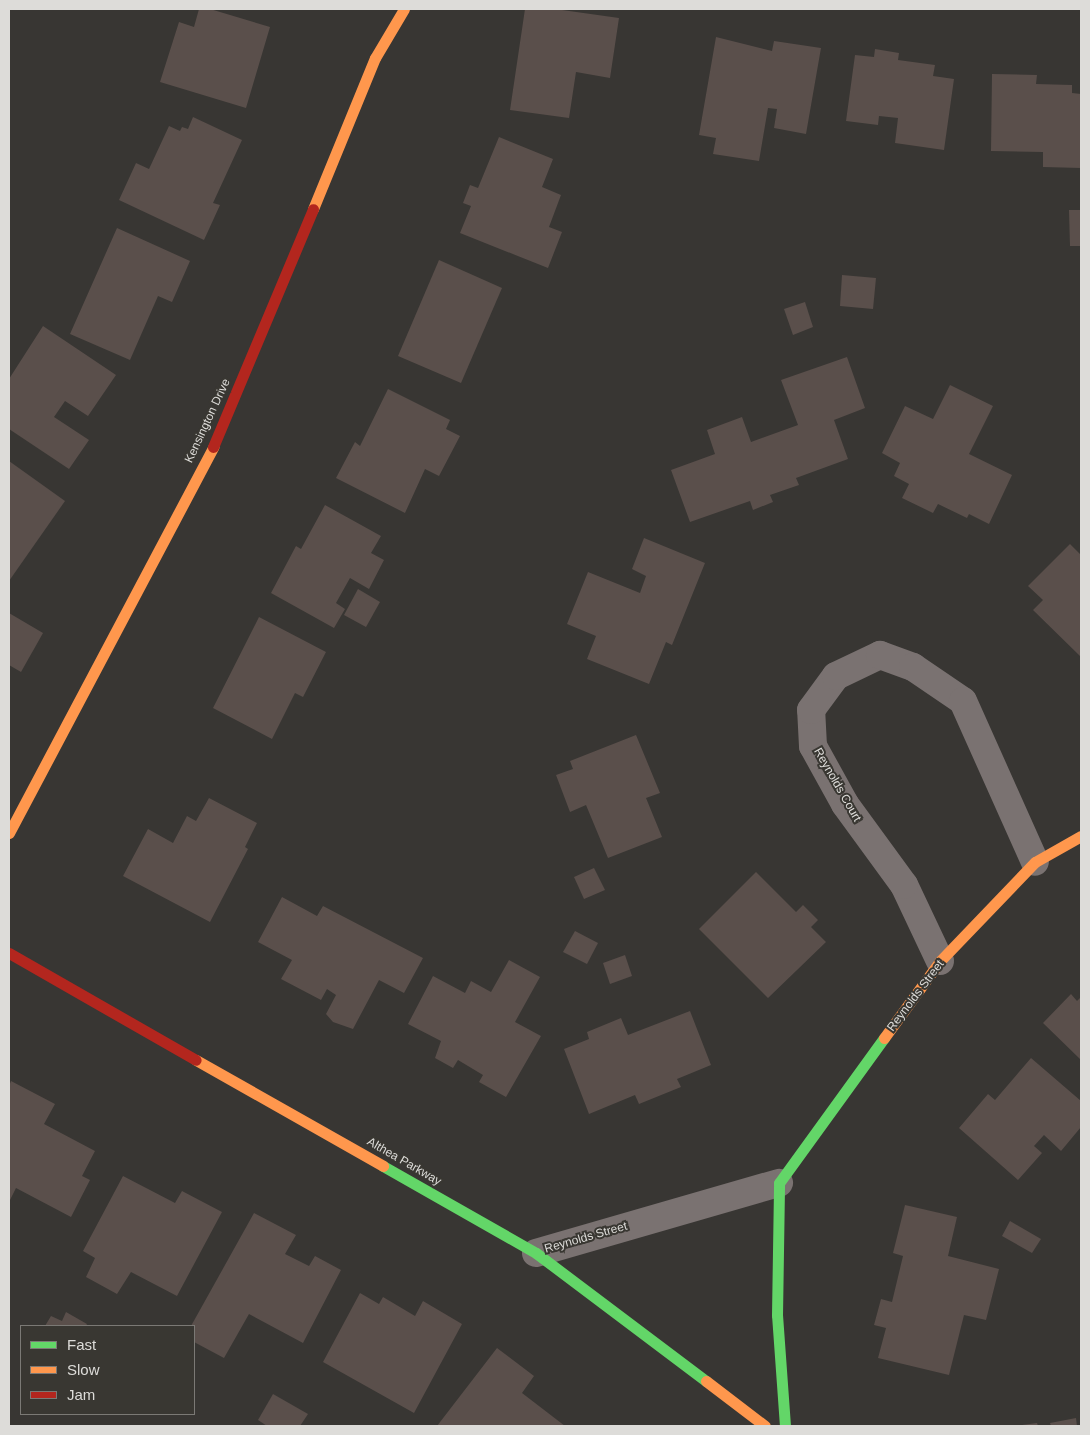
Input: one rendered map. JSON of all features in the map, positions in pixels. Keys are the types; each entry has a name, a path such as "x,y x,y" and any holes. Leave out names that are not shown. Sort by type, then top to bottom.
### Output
{"street":[{"name":"Kensington Drive","path":"9,833 224,426 375,58 404,9"},
{"name":"Reynolds Court","path":"940,961 904,886 845,804 813,746 811,710 836,676 880,655 913,667 963,701 1035,862"},
{"name":"Reynolds Street","path":"536,1253 780,1183 940,961 1035,862 1081,836"},
{"name":"Althea Parkway","path":"9,952 536,1253 764,1426"},
{"path":"780,1183 777,1315 785,1426"}],"building":[{"path":"199,9 210,9 270,27 246,108 160,82 179,22 194,27"},
{"path":"525,9 555,9 619,18 610,78 576,72 569,118 510,110"},
{"path":"716,37 772,51 774,41 821,48 806,134 774,128 777,109 768,108 759,161 713,154 716,138 699,135"},
{"path":"875,49 899,53 898,60 935,65 933,76 954,79 944,150 895,143 898,118 879,116 878,125 846,121 855,55 874,57"},
{"path":"992,74 1037,75 1036,84 1072,85 1072,93 1081,94 1081,168 1043,167 1043,152 991,151"},
{"path":"193,117 242,140 213,203 220,205 204,240 119,200 136,163 149,169 169,126 180,131 182,127 188,129"},
{"path":"499,137 553,159 542,187 561,195 549,227 562,232 548,268 460,233 471,206 463,203 470,185 478,188"},
{"path":"1069,210 1081,210 1081,246 1070,246"},
{"path":"117,228 190,261 172,302 158,296 130,360 70,334"},
{"path":"439,260 502,288 461,383 398,356"},
{"path":"842,275 876,278 873,309 840,306"},
{"path":"805,302 813,327 793,335 784,309"},
{"path":"43,326 116,375 88,416 65,401 54,417 89,440 69,469 9,429 9,379"},
{"path":"847,357 865,408 834,420 848,459 796,478 799,485 770,495 773,502 753,510 750,501 690,522 671,470 715,454 707,430 742,417 751,442 798,425 781,380"},
{"path":"950,385 993,406 969,454 1012,475 989,524 969,514 967,518 938,504 933,513 902,498 909,484 894,476 900,463 882,453 905,406 933,419"},
{"path":"388,389 450,420 446,429 460,436 439,476 425,469 405,513 336,478 355,442 360,446"},
{"path":"9,461 65,501 9,581"},
{"path":"325,505 381,536 371,553 384,560 369,589 350,578 336,603 345,609 334,628 271,593 296,546 301,549"},
{"path":"644,538 705,563 672,645 666,642 649,684 587,659 596,636 567,624 588,572 640,593 646,576 632,569"},
{"path":"1070,544 1081,555 1081,657 1033,610 1043,600 1028,586"},
{"path":"358,589 380,602 366,627 344,615"},
{"path":"9,613 43,633 21,672 9,665"},
{"path":"259,617 326,652 303,697 295,693 272,739 213,708"},
{"path":"636,735 660,793 646,798 662,837 608,858 586,805 570,812 556,775 573,769 570,761"},
{"path":"209,798 257,823 245,847 248,849 210,922 123,876 148,829 173,843 187,816 196,821"},
{"path":"594,868 605,890 584,899 574,877"},
{"path":"756,872 796,912 803,905 818,920 811,927 826,942 768,998 699,929"},
{"path":"282,897 317,916 323,906 423,958 404,993 379,980 353,1029 333,1022 326,1014 336,995 327,989 321,1000 281,979 292,960 258,942"},
{"path":"575,931 598,943 587,964 563,952"},
{"path":"625,955 632,976 610,984 603,963"},
{"path":"509,960 540,977 515,1022 541,1036 506,1097 479,1082 483,1075 458,1060 453,1068 435,1058 441,1041 408,1024 433,976 465,993 471,981 491,992"},
{"path":"1071,994 1077,1001 1081,997 1081,1060 1043,1023"},
{"path":"690,1011 711,1065 677,1079 681,1087 639,1104 635,1095 589,1114 564,1049 589,1039 587,1032 621,1018 628,1035"},
{"path":"1031,1058 1081,1101 1081,1127 1061,1151 1044,1135 1034,1146 1042,1153 1018,1180 959,1128 988,1094 995,1100"},
{"path":"11,1081 55,1104 44,1124 95,1151 82,1176 90,1180 71,1217 16,1188 9,1202 9,1086"},
{"path":"123,1176 175,1203 182,1191 222,1212 177,1296 131,1272 117,1294 86,1277 95,1258 83,1251"},
{"path":"905,1205 957,1217 948,1256 999,1269 986,1320 964,1315 949,1375 878,1358 886,1328 874,1325 881,1299 892,1302 903,1256 893,1253"},
{"path":"254,1213 296,1235 285,1254 309,1266 315,1256 341,1270 303,1343 249,1314 224,1358 195,1343 195,1325 192,1325"},
{"path":"1010,1221 1041,1239 1032,1253 1002,1236"},
{"path":"360,1293 379,1304 383,1297 415,1316 423,1301 462,1324 414,1413 323,1362"},
{"path":"66,1312 87,1324 46,1325 51,1316 62,1321"},
{"path":"497,1348 534,1376 522,1393 565,1426 437,1426"},
{"path":"273,1394 308,1414 300,1426 267,1426 258,1420"},
{"path":"1076,1418 1077,1426 1051,1426 1050,1423"},
{"path":"1037,1423 1038,1426 1022,1426 1022,1425"}],"traffic: fast":[{"path":"785,1426 777,1315 779,1183 884,1038"},
{"path":"383,1166 536,1253 706,1381"}],"traffic: slow":[{"path":"313,209 375,58 404,9"},
{"path":"9,833 213,447"},
{"path":"884,1038 940,961 1035,862 1081,836"},
{"path":"196,1060 383,1166"},
{"path":"706,1381 765,1426"}],"traffic: jam":[{"path":"213,447 313,209"},
{"path":"9,953 196,1060"}]}
